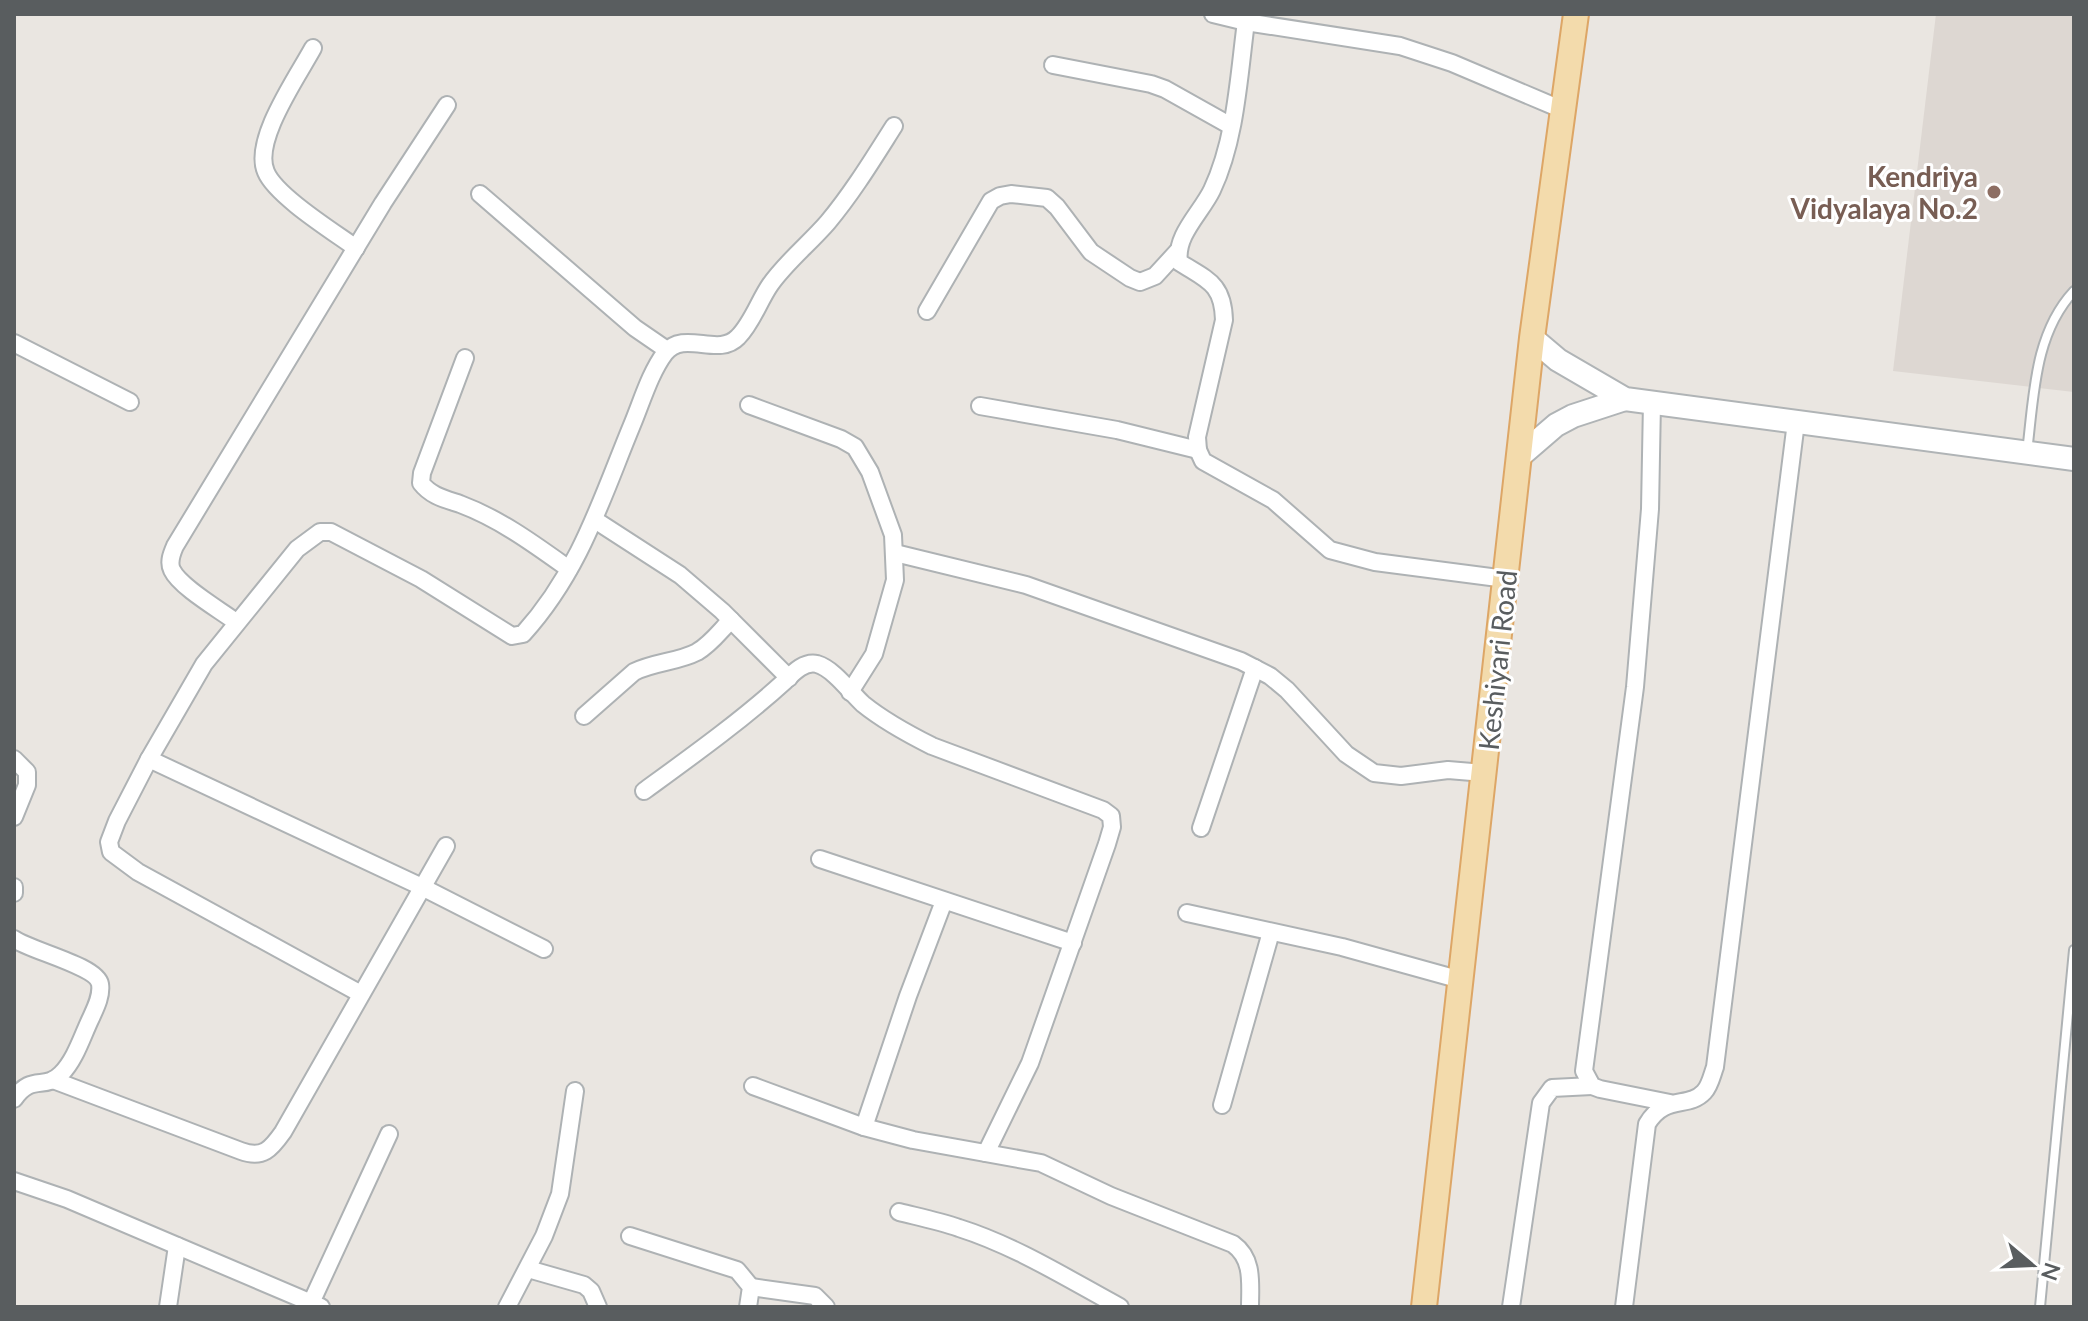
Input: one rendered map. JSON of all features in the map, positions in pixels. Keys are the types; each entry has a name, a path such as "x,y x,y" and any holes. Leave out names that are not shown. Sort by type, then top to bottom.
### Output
{"main road":[{"name":"Keshiyari Road","path":"1424,1307 1532,338 1576,14"}],"street":[{"path":"1213,14 1400,46 1452,63 1563,110"},
{"path":"927,311 991,201 1000,196 1047,198 1091,252 1140,282 1155,276 1177,252 1187,230 1212,192 1224,159 1246,18"},
{"path":"313,48 268,132 262,163 273,183 304,211 356,248"},
{"path":"1053,65 1151,84 1231,126"},
{"path":"236,622 172,571 170,561 175,546 447,105"},
{"path":"361,994 138,872 111,852 109,842 117,821 204,664 297,549 320,532 331,532 421,579 512,636 523,634 579,556 649,384 667,350 687,342 718,346 729,344 740,335 772,282 830,219 894,126"},
{"path":"480,194 635,328 667,350"},
{"path":"1177,252 1179,262 1217,288 1224,301 1224,320 1197,437 1203,461 1273,500 1330,550 1375,562 1506,579"},
{"path":"1532,338 1558,360 1625,399 2074,459"},
{"path":"14,343 130,402"},
{"path":"465,358 421,483 436,496 494,519 569,569"},
{"path":"1520,456 1556,425 1573,416 1625,399"},
{"path":"1592,1086 1586,1079 1585,1060 1635,687 1650,509 1652,402"},
{"path":"749,405 855,447 870,472 893,535 895,580 881,632 866,669 850,692"},
{"path":"980,406 1117,430 1198,450"},
{"path":"1624,1307 1647,1124 1660,1108 1696,1098 1704,1092 1715,1067 1796,422"},
{"path":"595,520 680,575 789,678"},
{"path":"895,553 1026,585 1255,668 1287,690 1346,754 1374,773 1401,776 1431,771 1484,773"},
{"path":"584,716 634,672 696,653 731,620"},
{"path":"644,791 753,710 807,664 817,664 895,727 932,746 1033,782 1111,816 1112,827 1107,844 1030,1063 986,1153"},
{"path":"1201,828 1255,668"},
{"path":"14,759 27,772 27,785 14,817"},
{"path":"149,759 422,887 544,949"},
{"path":"14,1099 31,1082 53,1080 241,1151 263,1154 273,1147 283,1132 446,846"},
{"path":"820,859 1073,943"},
{"path":"864,1127 944,901"},
{"path":"1187,913 1342,947 1461,980"},
{"path":"1222,1105 1271,932"},
{"path":"14,939 86,970 97,977 100,985 96,1007 70,1062 53,1080"},
{"path":"753,1086 864,1127 913,1140 1041,1163 1124,1202 1233,1244 1247,1259 1251,1276 1250,1307"},
{"path":"1511,1307 1541,1103 1545,1094 1552,1088 1592,1086 1672,1104"},
{"path":"507,1307 528,1269 560,1194 575,1091"},
{"path":"14,1181 67,1199 316,1305 389,1134"},
{"path":"899,1212 985,1238 1120,1307"},
{"path":"630,1236 737,1270 751,1287 815,1296 826,1307"},
{"path":"168,1307 177,1246"},
{"path":"528,1269 584,1285 591,1291 598,1307"},
{"path":"748,1307 751,1287"}],"lane":[{"path":"2027,452 2041,350 2060,306 2074,291"},
{"path":"2040,1307 2074,950"}],"shaded area":[{"name":"Kendriya Vidyalaya No.2","path":"1936,14 2074,14 2074,392 1893,371"}],"place":[{"name":"Kendriya Vidyalaya No.2","path":"1994,192"}]}
